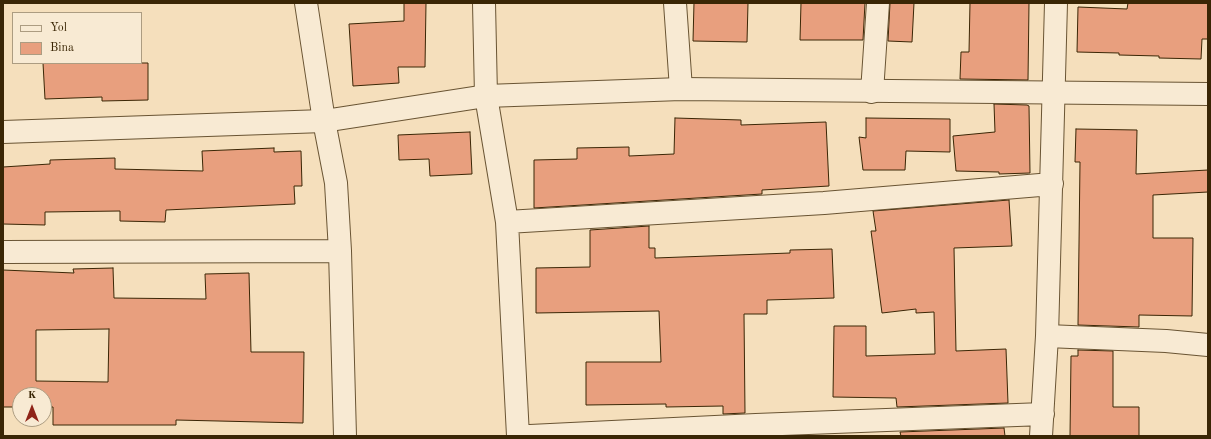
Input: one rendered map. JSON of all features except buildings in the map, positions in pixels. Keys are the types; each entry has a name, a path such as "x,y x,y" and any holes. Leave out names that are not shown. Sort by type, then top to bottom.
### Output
{"street":[{"path":"306,3 324,121 336,183 340,251 345,436"},
{"path":"484,3 486,96 507,222 518,436"},
{"path":"675,3 680,89"},
{"path":"872,92 878,3"},
{"path":"1041,436 1047,336 1055,92 1056,3"},
{"path":"3,132 324,121 486,96 680,89 1208,94"},
{"path":"507,222 824,203 1052,184"},
{"path":"3,252 340,251"},
{"path":"1047,336 1166,341 1208,345"},
{"path":"530,436 756,430 1043,414"}]}
